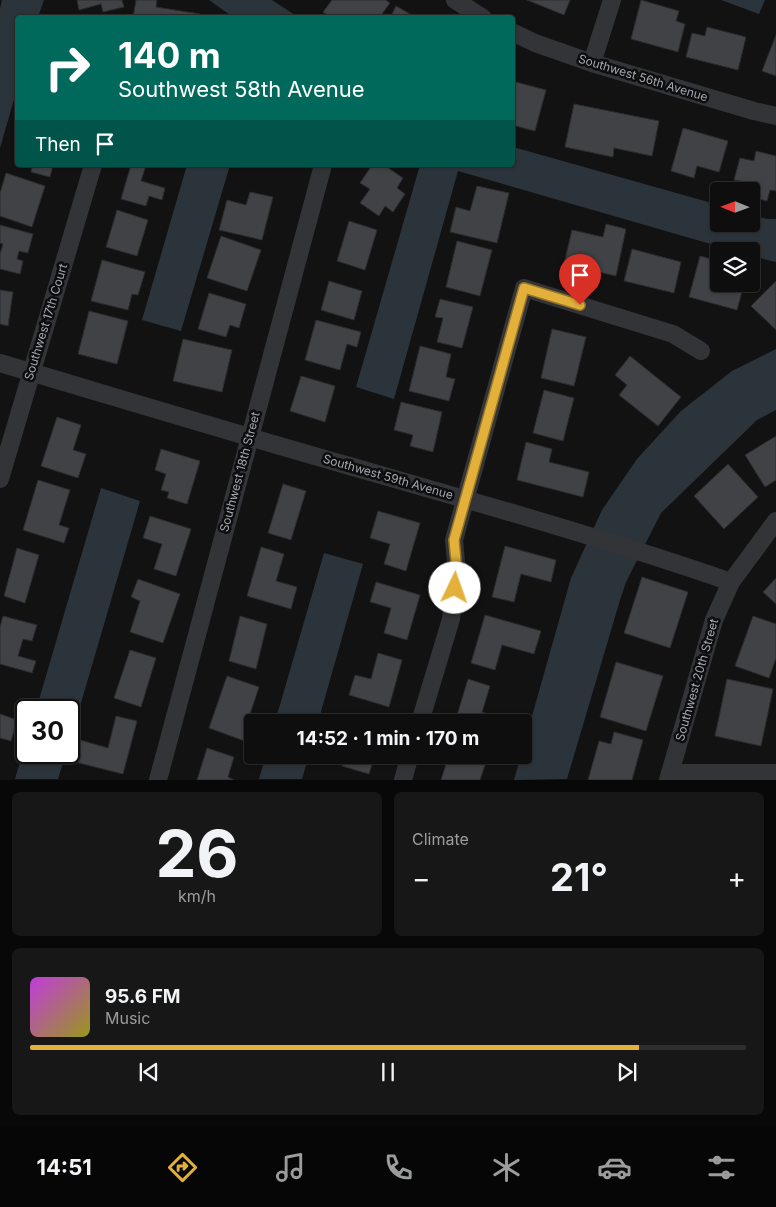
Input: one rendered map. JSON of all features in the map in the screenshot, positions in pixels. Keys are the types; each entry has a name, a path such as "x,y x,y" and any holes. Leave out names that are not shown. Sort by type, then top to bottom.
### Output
{"street":[{"path":"455,0 478,15"},
{"path":"592,63 612,0"},
{"name":"Southwest 56th Avenue","path":"515,33 535,43 592,63 776,116"},
{"name":"Southwest 17th Court","path":"0,479 30,372 92,167"},
{"name":"Southwest 18th Street","path":"158,780 322,167"},
{"path":"422,714 451,619 457,572 454,540 524,288 674,334 701,351"},
{"name":"Southwest 59th Avenue","path":"0,363 250,438 531,518 653,555 731,582"},
{"path":"731,582 776,521"},
{"name":"Southwest 20th Street","path":"669,776 714,620 731,582"},
{"path":"403,780 407,764"},
{"path":"669,776 776,773"}],"shaded area":[{"path":"2,0 44,0 39,15 15,15 15,96 0,148 0,9"},
{"path":"209,0 272,0 295,15 230,15"},
{"path":"721,0 765,0 759,14"},
{"path":"515,148 710,202 710,232 760,232 760,217 776,219 776,262 760,258 760,242 710,242 710,244 458,171 394,399 356,387 419,167 515,167"},
{"path":"186,167 229,167 181,331 142,320"},
{"path":"776,349 776,410 757,420 661,513 626,582 567,779 514,780 518,764 532,764 532,716 571,578 602,510 637,459 681,411 732,371"},
{"path":"101,488 140,501 80,706 80,699 39,699"},
{"path":"324,553 363,564 320,714 277,714"},
{"path":"19,764 63,764 58,779 15,779"},
{"path":"263,764 306,764 302,779 259,779"}],"building":[{"path":"77,0 122,0 124,7 103,12 101,4 79,10"},
{"path":"136,0 157,0 156,7 200,14 200,15 134,15"},
{"path":"332,0 386,0 390,3 381,15 327,15 323,12"},
{"path":"527,0 570,0 564,15"},
{"path":"641,0 679,11 676,21 685,24 678,52 631,39"},
{"path":"396,6 412,15 392,15"},
{"path":"707,27 746,37 738,70 686,57 692,33 705,36"},
{"path":"776,35 776,76 762,71"},
{"path":"515,82 546,90 535,131 515,126"},
{"path":"574,104 659,121 652,156 614,148 613,157 565,147"},
{"path":"683,128 728,141 719,172 697,166 694,178 671,171"},
{"path":"756,151 776,156 776,191 770,190 767,201 760,199 760,182 734,180 740,158 754,161"},
{"path":"32,167 52,167 50,177 31,172"},
{"path":"130,167 145,167 141,181 165,188 162,200 149,196 146,206 121,199"},
{"path":"371,167 387,167 403,178 397,188 405,194 393,212 385,206 379,216 360,203 370,189 360,183"},
{"path":"6,173 45,186 32,227 0,216 0,193"},
{"path":"477,186 509,193 497,243 450,232 456,207 470,211"},
{"path":"250,192 273,197 262,240 219,230 227,200 246,205"},
{"path":"117,210 148,220 137,256 106,247"},
{"path":"349,221 377,230 365,270 337,261"},
{"path":"606,224 626,229 616,276 564,264 572,230 603,237"},
{"path":"0,225 33,234 28,253 19,251 17,259 23,261 20,274 0,269 0,254 3,244 0,243"},
{"path":"221,236 261,250 247,291 207,278"},
{"path":"457,241 492,250 480,296 446,287"},
{"path":"632,249 681,262 674,293 624,281"},
{"path":"700,256 710,259 710,292 742,292 737,310 689,297"},
{"path":"102,260 145,272 138,295 132,294 128,310 91,301"},
{"path":"329,281 362,291 354,320 321,310"},
{"path":"776,281 776,330 751,306"},
{"path":"0,290 13,292 8,326 0,324"},
{"path":"209,293 246,304 239,328 230,325 226,337 198,329"},
{"path":"440,299 473,307 462,348 437,342 443,318 435,317"},
{"path":"89,311 128,321 117,364 78,354"},
{"path":"316,320 361,332 357,347 347,344 340,370 305,360"},
{"path":"552,329 586,337 574,386 541,378"},
{"path":"183,339 232,350 222,392 173,381"},
{"path":"420,346 451,354 446,377 455,379 449,401 409,391"},
{"path":"630,356 681,397 658,426 619,395 627,385 615,375"},
{"path":"301,376 335,386 325,422 290,411"},
{"path":"544,390 574,398 563,441 533,433"},
{"path":"401,402 442,412 433,452 410,446 413,435 394,430"},
{"path":"57,417 81,425 73,450 86,454 78,478 41,466"},
{"path":"776,436 776,480 765,487 745,455"},
{"path":"526,442 552,449 549,462 589,472 583,497 517,480"},
{"path":"161,449 200,461 187,504 167,498 169,492 161,490 166,474 155,470"},
{"path":"728,464 758,497 724,529 694,496"},
{"path":"38,480 70,490 59,525 69,528 64,543 23,530"},
{"path":"283,484 306,491 291,540 268,533"},
{"path":"378,511 420,523 406,571 384,564 390,544 370,538"},
{"path":"150,516 191,529 176,576 154,569 162,544 143,538"},
{"path":"505,546 556,560 551,582 521,574 514,602 492,597"},
{"path":"261,547 284,554 276,581 297,587 291,609 247,596"},
{"path":"17,548 39,555 25,603 4,596"},
{"path":"642,577 688,592 670,648 624,633"},
{"path":"776,578 776,604 763,592"},
{"path":"138,579 180,594 163,643 130,632 140,601 131,597"},
{"path":"376,582 420,595 407,640 384,633 391,608 370,602"},
{"path":"485,615 541,631 534,654 502,645 495,670 471,663"},
{"path":"3,616 37,625 32,641 23,639 18,656 36,661 32,673 0,664 0,627"},
{"path":"240,616 267,624 256,669 229,661"},
{"path":"753,616 776,624 776,658 769,678 735,666"},
{"path":"130,650 156,658 141,707 114,698"},
{"path":"378,653 402,660 389,707 349,695 355,675 371,679"},
{"path":"616,662 663,676 646,731 600,717"},
{"path":"227,676 259,687 250,714 244,714 244,741 209,728"},
{"path":"468,679 490,686 482,712 488,714 457,714"},
{"path":"727,679 773,689 761,746 715,736"},
{"path":"0,714 15,719 15,727 11,741 0,738"},
{"path":"116,716 137,721 123,774 80,763 80,740 108,748"},
{"path":"614,732 643,740 632,780 588,780 599,741 611,744"},
{"path":"207,748 234,757 228,777 234,780 197,780"},
{"path":"343,764 372,764 369,774 342,766"},
{"path":"446,764 485,764 480,780 441,780"}],"route":[{"path":"455,588 457,572 454,540 524,288 580,305"}]}
